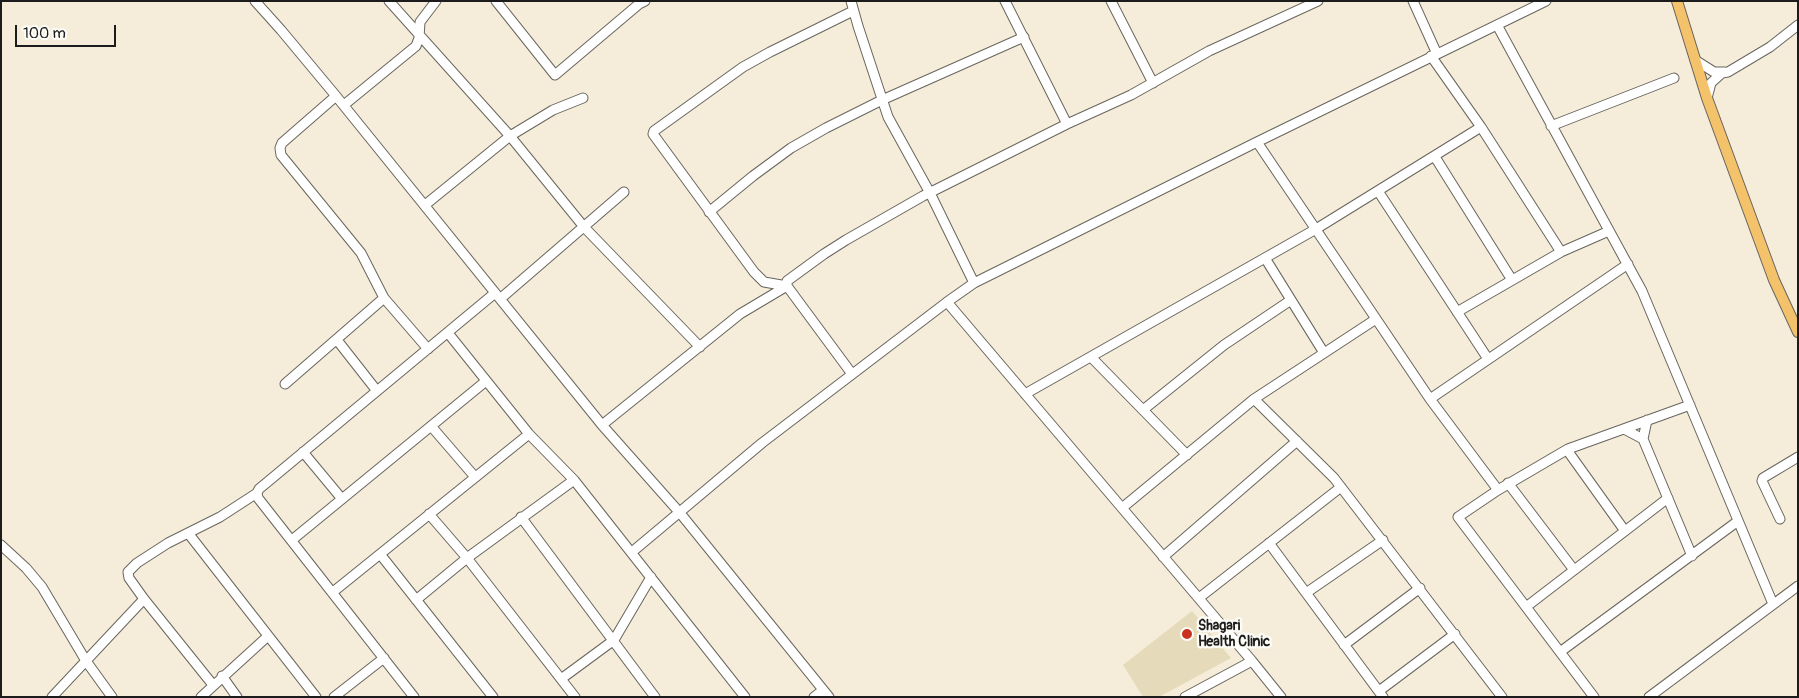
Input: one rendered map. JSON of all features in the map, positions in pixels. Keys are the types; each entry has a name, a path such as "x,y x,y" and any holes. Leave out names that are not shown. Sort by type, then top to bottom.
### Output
{"main road":[{"path":"1677,1 1707,98 1774,280 1797,329"}],"street":[{"path":"255,1 344,105 602,425 680,513 826,693 814,697"},
{"path":"389,1 510,136 584,227 700,347"},
{"path":"344,105 416,46 420,22 436,1"},
{"path":"496,1 555,75 645,1"},
{"path":"851,1 888,117 930,193 974,283"},
{"path":"1005,1 1067,124"},
{"path":"1111,1 1153,83"},
{"path":"852,374 787,286 786,280 824,254 930,193 1067,124 1132,95 1209,51 1318,1"},
{"path":"1413,1 1434,55 1561,252"},
{"path":"632,552 762,443 974,283 1546,1"},
{"path":"787,286 764,282 754,272 655,136 654,131 743,68 770,52 853,11"},
{"path":"1497,25 1642,291 1773,604"},
{"path":"1707,98 1711,83 1722,73 1728,72 1770,47 1798,25"},
{"path":"709,212 791,148 826,128 882,100 1024,37"},
{"path":"1695,60 1714,72 1728,72"},
{"path":"1552,126 1674,78"},
{"path":"336,96 282,143 280,148 281,155 361,253 384,298 428,349"},
{"path":"425,205 510,136 553,110 583,98"},
{"path":"1025,394 1316,230 1481,127"},
{"path":"1257,142 1430,399 1498,490"},
{"path":"1435,156 1512,280"},
{"path":"1378,191 1488,359"},
{"path":"213,685 144,600 129,578 128,572 152,553 220,517 257,492 428,349 584,227 624,192"},
{"path":"1457,312 1561,252 1609,230"},
{"path":"1265,258 1324,353"},
{"path":"1430,399 1628,264"},
{"path":"602,425 740,314 787,286"},
{"path":"285,384 384,298"},
{"path":"1143,410 1224,345 1291,300"},
{"path":"947,302 1281,697"},
{"path":"1122,508 1254,399 1376,318"},
{"path":"448,333 528,434 574,480 745,697"},
{"path":"337,340 377,391"},
{"path":"1091,356 1187,454"},
{"path":"292,540 486,381"},
{"path":"1254,399 1341,487 1501,696"},
{"path":"1594,697 1458,517 1508,483 1568,450 1690,405"},
{"path":"1642,439 1647,420"},
{"path":"431,426 475,477"},
{"path":"1624,429 1642,439 1692,556"},
{"path":"333,592 528,434"},
{"path":"1163,556 1296,441"},
{"path":"1568,450 1625,530"},
{"path":"303,452 342,499"},
{"path":"1780,520 1762,481 1763,478 1798,457"},
{"path":"416,600 467,558 574,480"},
{"path":"1508,483 1574,570"},
{"path":"1199,598 1341,487"},
{"path":"257,492 258,498 414,697"},
{"path":"1526,607 1668,498"},
{"path":"430,514 467,558 575,697"},
{"path":"521,517 655,697"},
{"path":"1560,652 1738,522"},
{"path":"188,533 316,697"},
{"path":"1306,593 1383,540"},
{"path":"1269,543 1381,694 1455,634"},
{"path":"1,545 26,568 42,587 86,661 112,697"},
{"path":"380,554 493,697"},
{"path":"561,679 614,640 651,577"},
{"path":"1649,697 1798,586"},
{"path":"1344,645 1420,588"},
{"path":"52,697 144,600"},
{"path":"200,697 268,636"},
{"path":"334,697 384,658"},
{"path":"1185,697 1252,661"},
{"path":"222,676 237,697"}],"shaded area":[{"name":"Shagari Health Clinic","path":"1192,611 1231,658 1159,697 1143,697 1123,665"}],"place":[{"name":"Shagari Health Clinic","path":"1187,634"}]}
